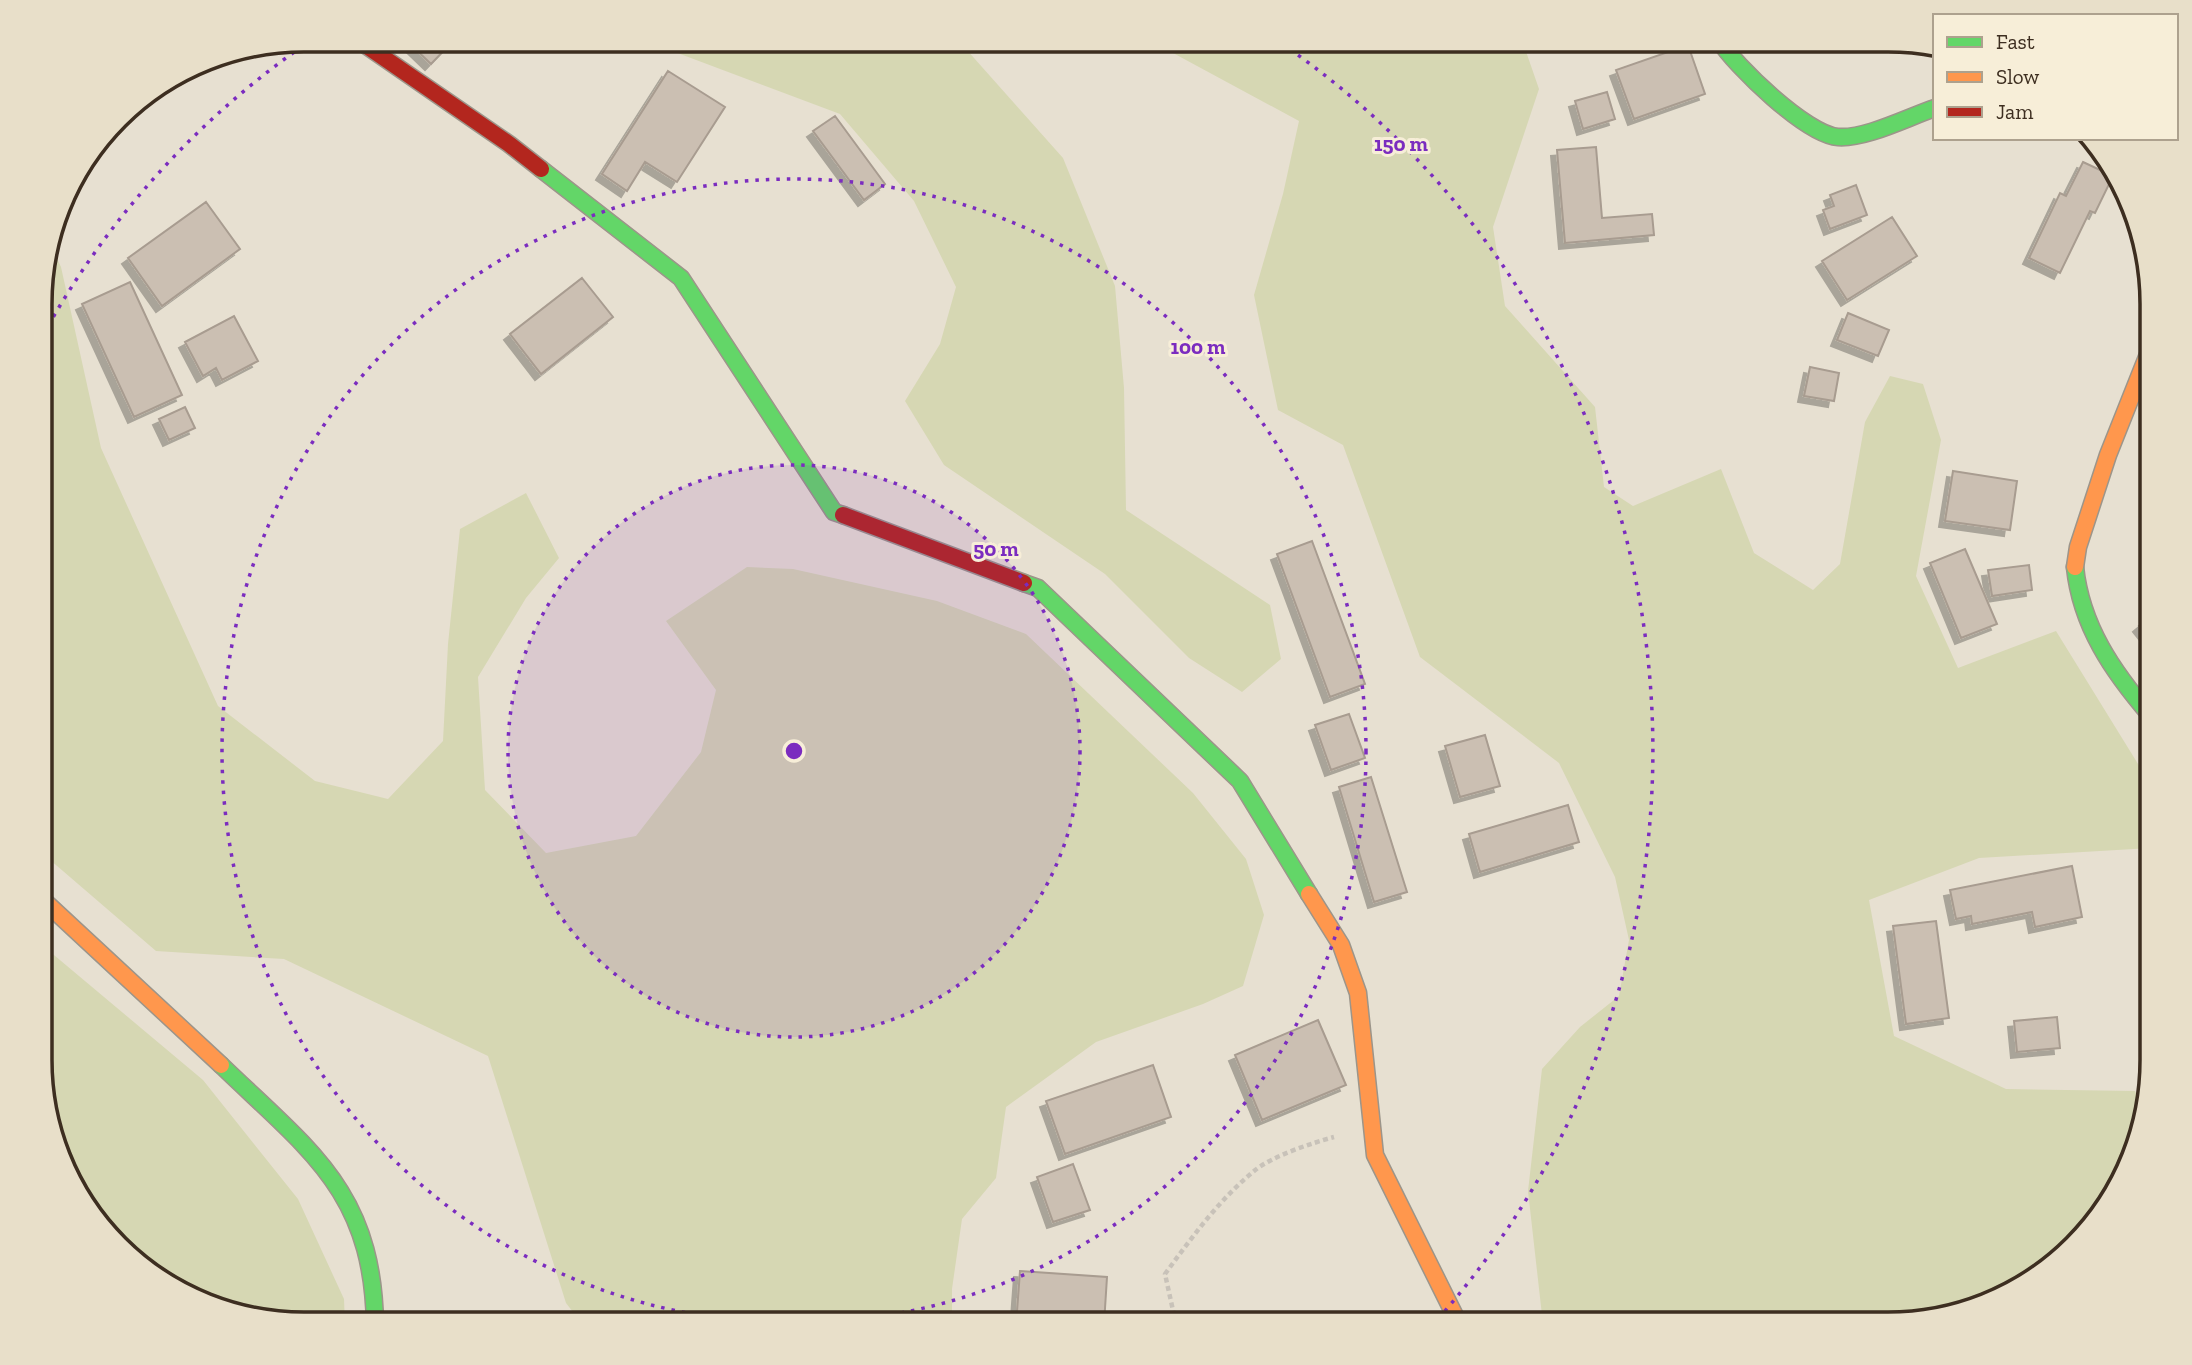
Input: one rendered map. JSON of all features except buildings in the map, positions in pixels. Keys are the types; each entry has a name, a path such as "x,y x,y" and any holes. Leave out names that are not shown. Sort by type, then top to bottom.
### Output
{"street":[{"path":"375,52 509,144 681,278 834,512 1038,588 1240,781 1341,944 1358,993 1375,1156 1453,1312"},
{"path":"1727,52 1808,127 1836,138 1867,131 1933,109"},
{"path":"2140,376 2093,501 2075,560 2084,612 2099,647 2122,684 2140,704"},
{"path":"52,907 116,962 315,1155 344,1197 367,1245 375,1288 375,1312"}],"path":[{"path":"1173,1312 1165,1274 1206,1219 1256,1169 1310,1143 1371,1128"}],"green space":[{"path":"675,52 969,52 1063,158 1115,286 1124,388 1126,510 1270,605 1281,659 1242,692 1189,658 1105,574 944,465 905,401 940,344 956,287 914,201 840,114"},
{"path":"1171,52 1526,52 1539,89 1493,227 1505,306 1595,407 1604,487 1633,506 1721,469 1754,553 1813,590 1840,564 1865,422 1890,376 1923,384 1941,440 1916,576 1958,668 2056,631 2140,767 2140,849 1979,858 1869,900 1894,1036 2006,1089 2135,1091 2137,1095 2126,1142 2114,1172 2097,1201 2066,1239 2014,1279 1953,1304 1904,1312 1542,1312 1528,1191 1542,1069 1580,1027 1619,996 1629,940 1615,877 1559,763 1420,657 1343,445 1278,410 1254,295 1283,194 1299,121"},
{"path":"57,258 61,267 101,448 218,706 315,781 388,799 443,741 448,644 460,529 526,493 559,558 526,598 478,677 485,790 546,853 636,836 701,752 716,690 666,621 747,567 793,569 937,601 1026,634 1193,793 1246,859 1264,915 1243,986 1203,1004 1096,1042 1006,1107 996,1178 962,1219 952,1289 952,1312 573,1312 566,1303 488,1056 284,959 156,951 52,862 52,304"},
{"path":"52,953 203,1080 298,1199 344,1299 344,1312 288,1312 255,1308 223,1299 193,1287 164,1270 138,1250 115,1227 78,1172 57,1110 52,1060"}],"traffic: fast":[{"path":"1727,52 1791,112 1809,125 1838,137 1861,135 1933,109"},
{"path":"541,169 681,278 834,512 843,515"},
{"path":"2075,567 2084,609 2101,647 2140,702"},
{"path":"1024,583 1038,588 1240,781 1309,894"},
{"path":"221,1065 282,1123 331,1177 349,1207 363,1240 374,1312"}],"traffic: slow":[{"path":"2075,567 2078,547 2108,455 2140,375"},
{"path":"1309,894 1341,945 1358,993 1375,1155 1453,1312"},
{"path":"52,908 221,1065"}],"traffic: jam":[{"path":"375,52 541,169"},
{"path":"843,515 1024,583"}]}
